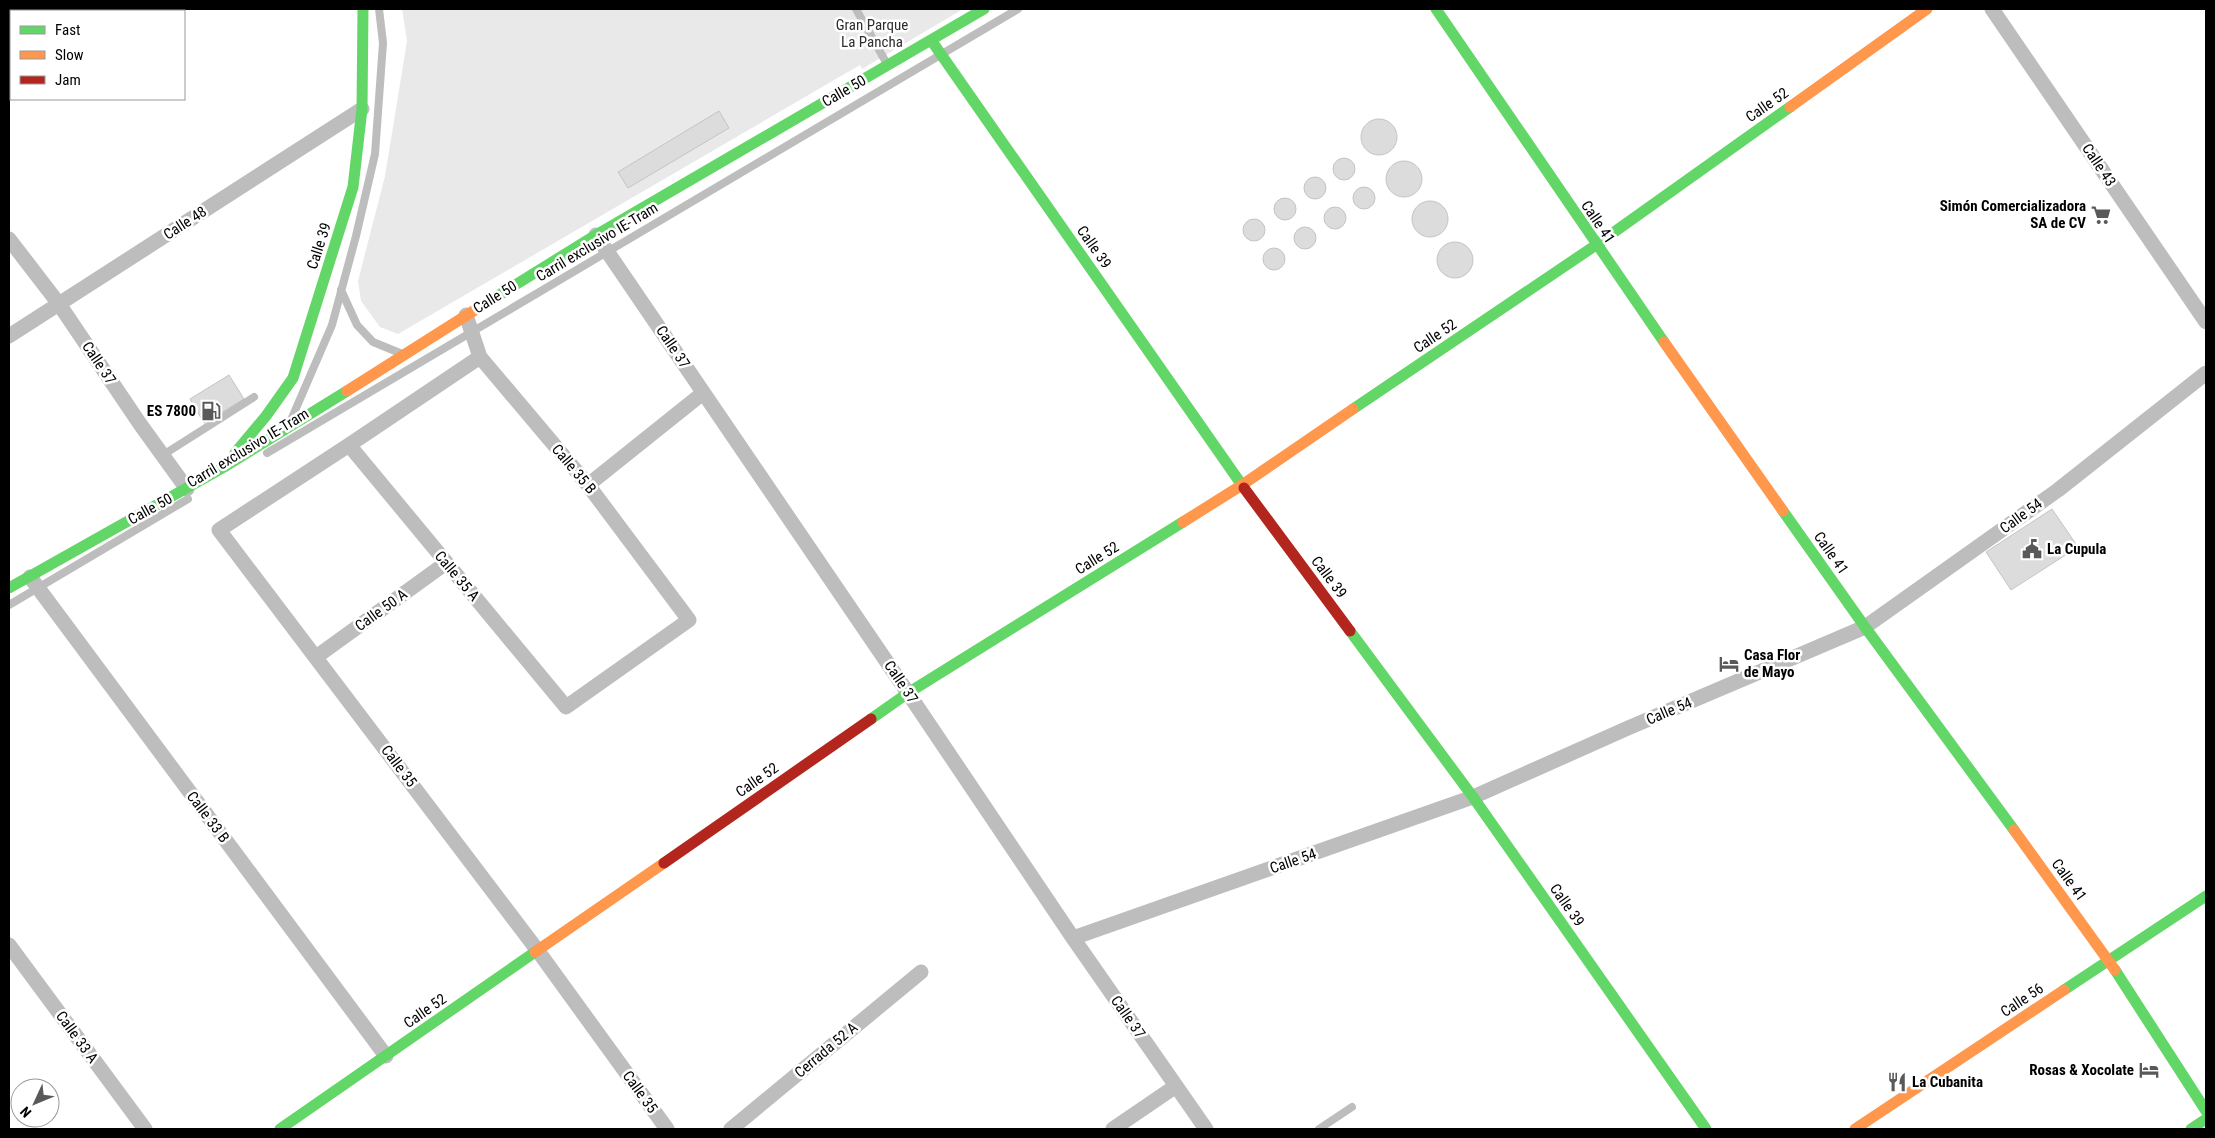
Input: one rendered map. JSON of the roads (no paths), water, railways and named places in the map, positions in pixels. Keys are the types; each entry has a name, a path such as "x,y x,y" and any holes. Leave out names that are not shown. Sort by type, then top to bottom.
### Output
{"main road":[{"name":"Calle 39","path":"224,467 266,416 293,378 353,187 362,109 363,9"},
{"name":"Calle 50","path":"9,588 34,582 191,492 224,467 287,427 596,235 984,9"},
{"name":"Calle 41","path":"1436,9 1596,245 1865,627 2109,960 2206,1111"},
{"name":"Calle 52","path":"280,1129 908,693 1242,486 1596,245 1927,9"},
{"name":"Calle 39","path":"931,40 1242,486 1473,797 1706,1129"},
{"name":"Calle 56","path":"1855,1129 2206,896"},
{"path":"2191,1129 2206,1119"}],"street":[{"name":"Calle 43","path":"1992,9 2206,322"},
{"name":"Calle 48","path":"9,336 362,109"},
{"name":"Calle 37","path":"596,235 908,693 1072,938 1206,1129"},
{"name":"Calle 37","path":"9,239 60,304 162,455 191,492"},
{"name":"Calle 35 B","path":"466,315 480,356 588,485 689,620 566,707"},
{"path":"349,446 480,356"},
{"name":"Calle 54","path":"1072,938 1473,797 1637,724 1865,627 2058,490 2206,373"},
{"path":"588,485 703,393"},
{"name":"Calle 35 A","path":"349,446 566,707"},
{"name":"Calle 35","path":"349,446 219,530 538,951 667,1129"},
{"name":"Calle 50 A","path":"316,656 446,563"},
{"name":"Calle 33 B","path":"34,582 386,1056"},
{"name":"Calle 33 A","path":"9,945 145,1129"},
{"name":"Cerrada 52 A","path":"731,1129 921,972"},
{"path":"1113,1129 1176,1086"}],"lane":[{"path":"280,445 332,325 375,154 383,43 379,9"},
{"path":"856,9 888,65"},
{"name":"Carril exclusivo IE-Tram","path":"263,455 1018,9"},
{"path":"341,290 357,325 373,342 420,362"},
{"path":"162,455 254,397"},
{"path":"9,605 34,582"},
{"path":"1319,1129 1352,1107"}],"place":[{"name":"Simón Comercializadora SA de CV","path":"2101,215"},
{"name":"ES 7800","path":"211,411"},
{"name":"La Cupula","path":"2032,549"},
{"name":"Casa Flor de Mayo","path":"1729,664"},
{"name":"Rosas & Xocolate","path":"2149,1070"},
{"name":"La Cubanita","path":"1897,1082"}],"park label":[{"name":"Gran Parque La Pancha","path":"872,34"}]}
